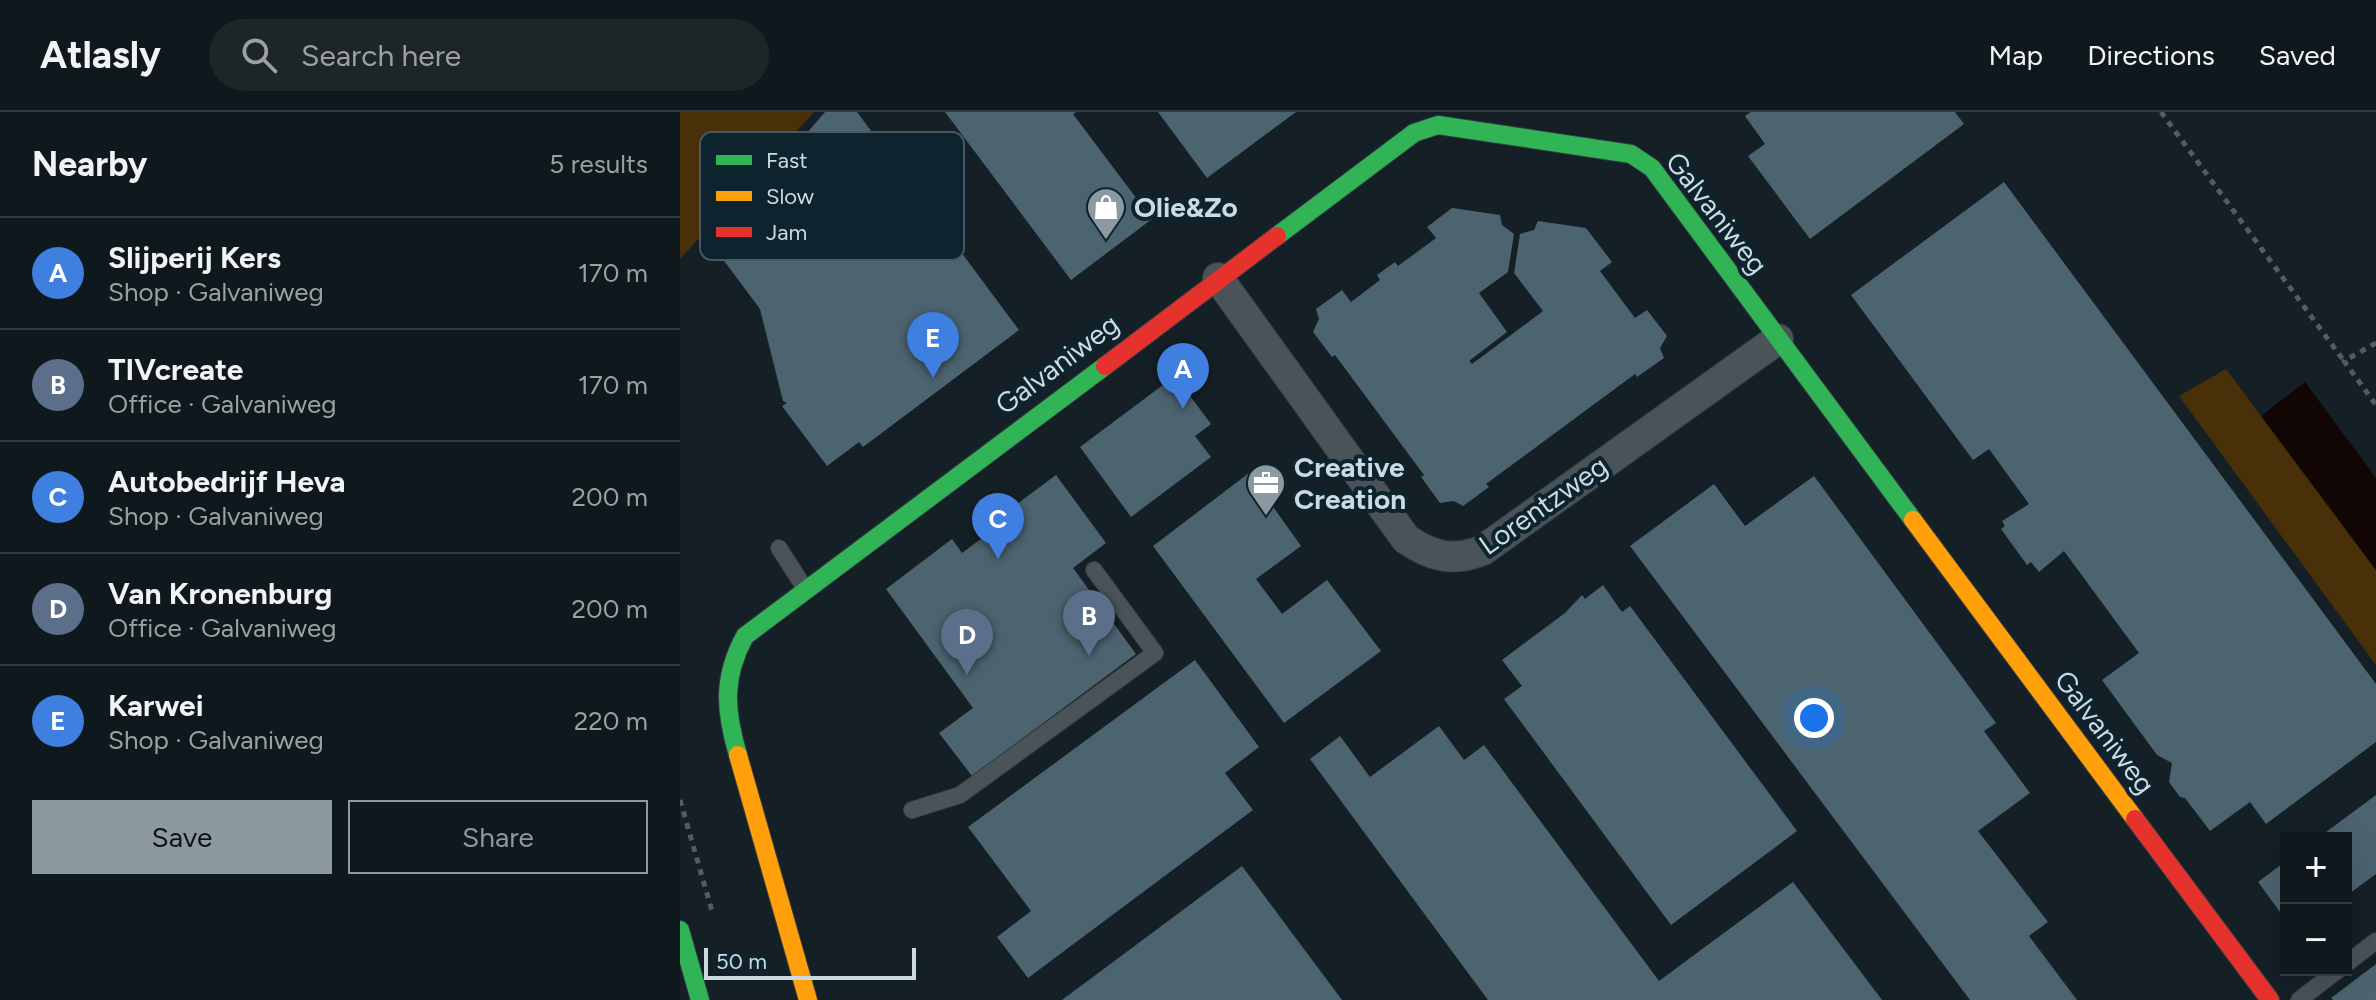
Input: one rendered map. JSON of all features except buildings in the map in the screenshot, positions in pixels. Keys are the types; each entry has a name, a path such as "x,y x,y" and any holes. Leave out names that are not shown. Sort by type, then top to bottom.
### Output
{"street":[{"name":"Galvaniweg","path":"808,1000 727,717 724,685 730,661 745,636 1414,133 1438,125 1631,154 1652,168 2270,1000"},
{"name":"Lorentzweg","path":"1218,278 1406,539 1422,550 1445,558 1465,557 1483,550 1778,339"},
{"path":"680,930 700,1000"}],"lane":[{"path":"779,548 805,589"},
{"path":"912,810 960,795 1155,653 1094,570"},
{"path":"2352,959 2376,941"},
{"path":"2299,1000 2330,976"}],"path":[{"path":"2161,112 2376,405"},
{"path":"2344,361 2376,343"},
{"path":"680,800 713,915"}],"shaded area":[{"path":"680,112 814,112 796,132 700,132 700,237 680,259"},
{"path":"2226,369 2376,570 2376,665 2179,396"},
{"path":"2305,382 2376,478 2376,570 2261,416"}],"traffic: fast":[{"path":"1277,236 1414,133 1438,125 1631,154 1652,168 1913,520"},
{"path":"738,755 730,724 728,695 732,666 745,636 1105,366"},
{"path":"680,930 700,1000"}],"traffic: slow":[{"path":"1913,520 2135,819"},
{"path":"738,755 808,1000"}],"traffic: jam":[{"path":"1105,366 1277,236"},
{"path":"2135,819 2270,1000"}],"place":[{"name":"Olie&Zo","path":"1106,241"},
{"name":"Karwei","path":"933,378"},
{"name":"Slijperij Kers","path":"1183,409"},
{"name":"Creative Creation","path":"1266,517"},
{"name":"Autobedrijf Heva","path":"998,559"},
{"name":"TIVcreate","path":"1089,656"},
{"name":"Van Kronenburg","path":"967,675"}]}
